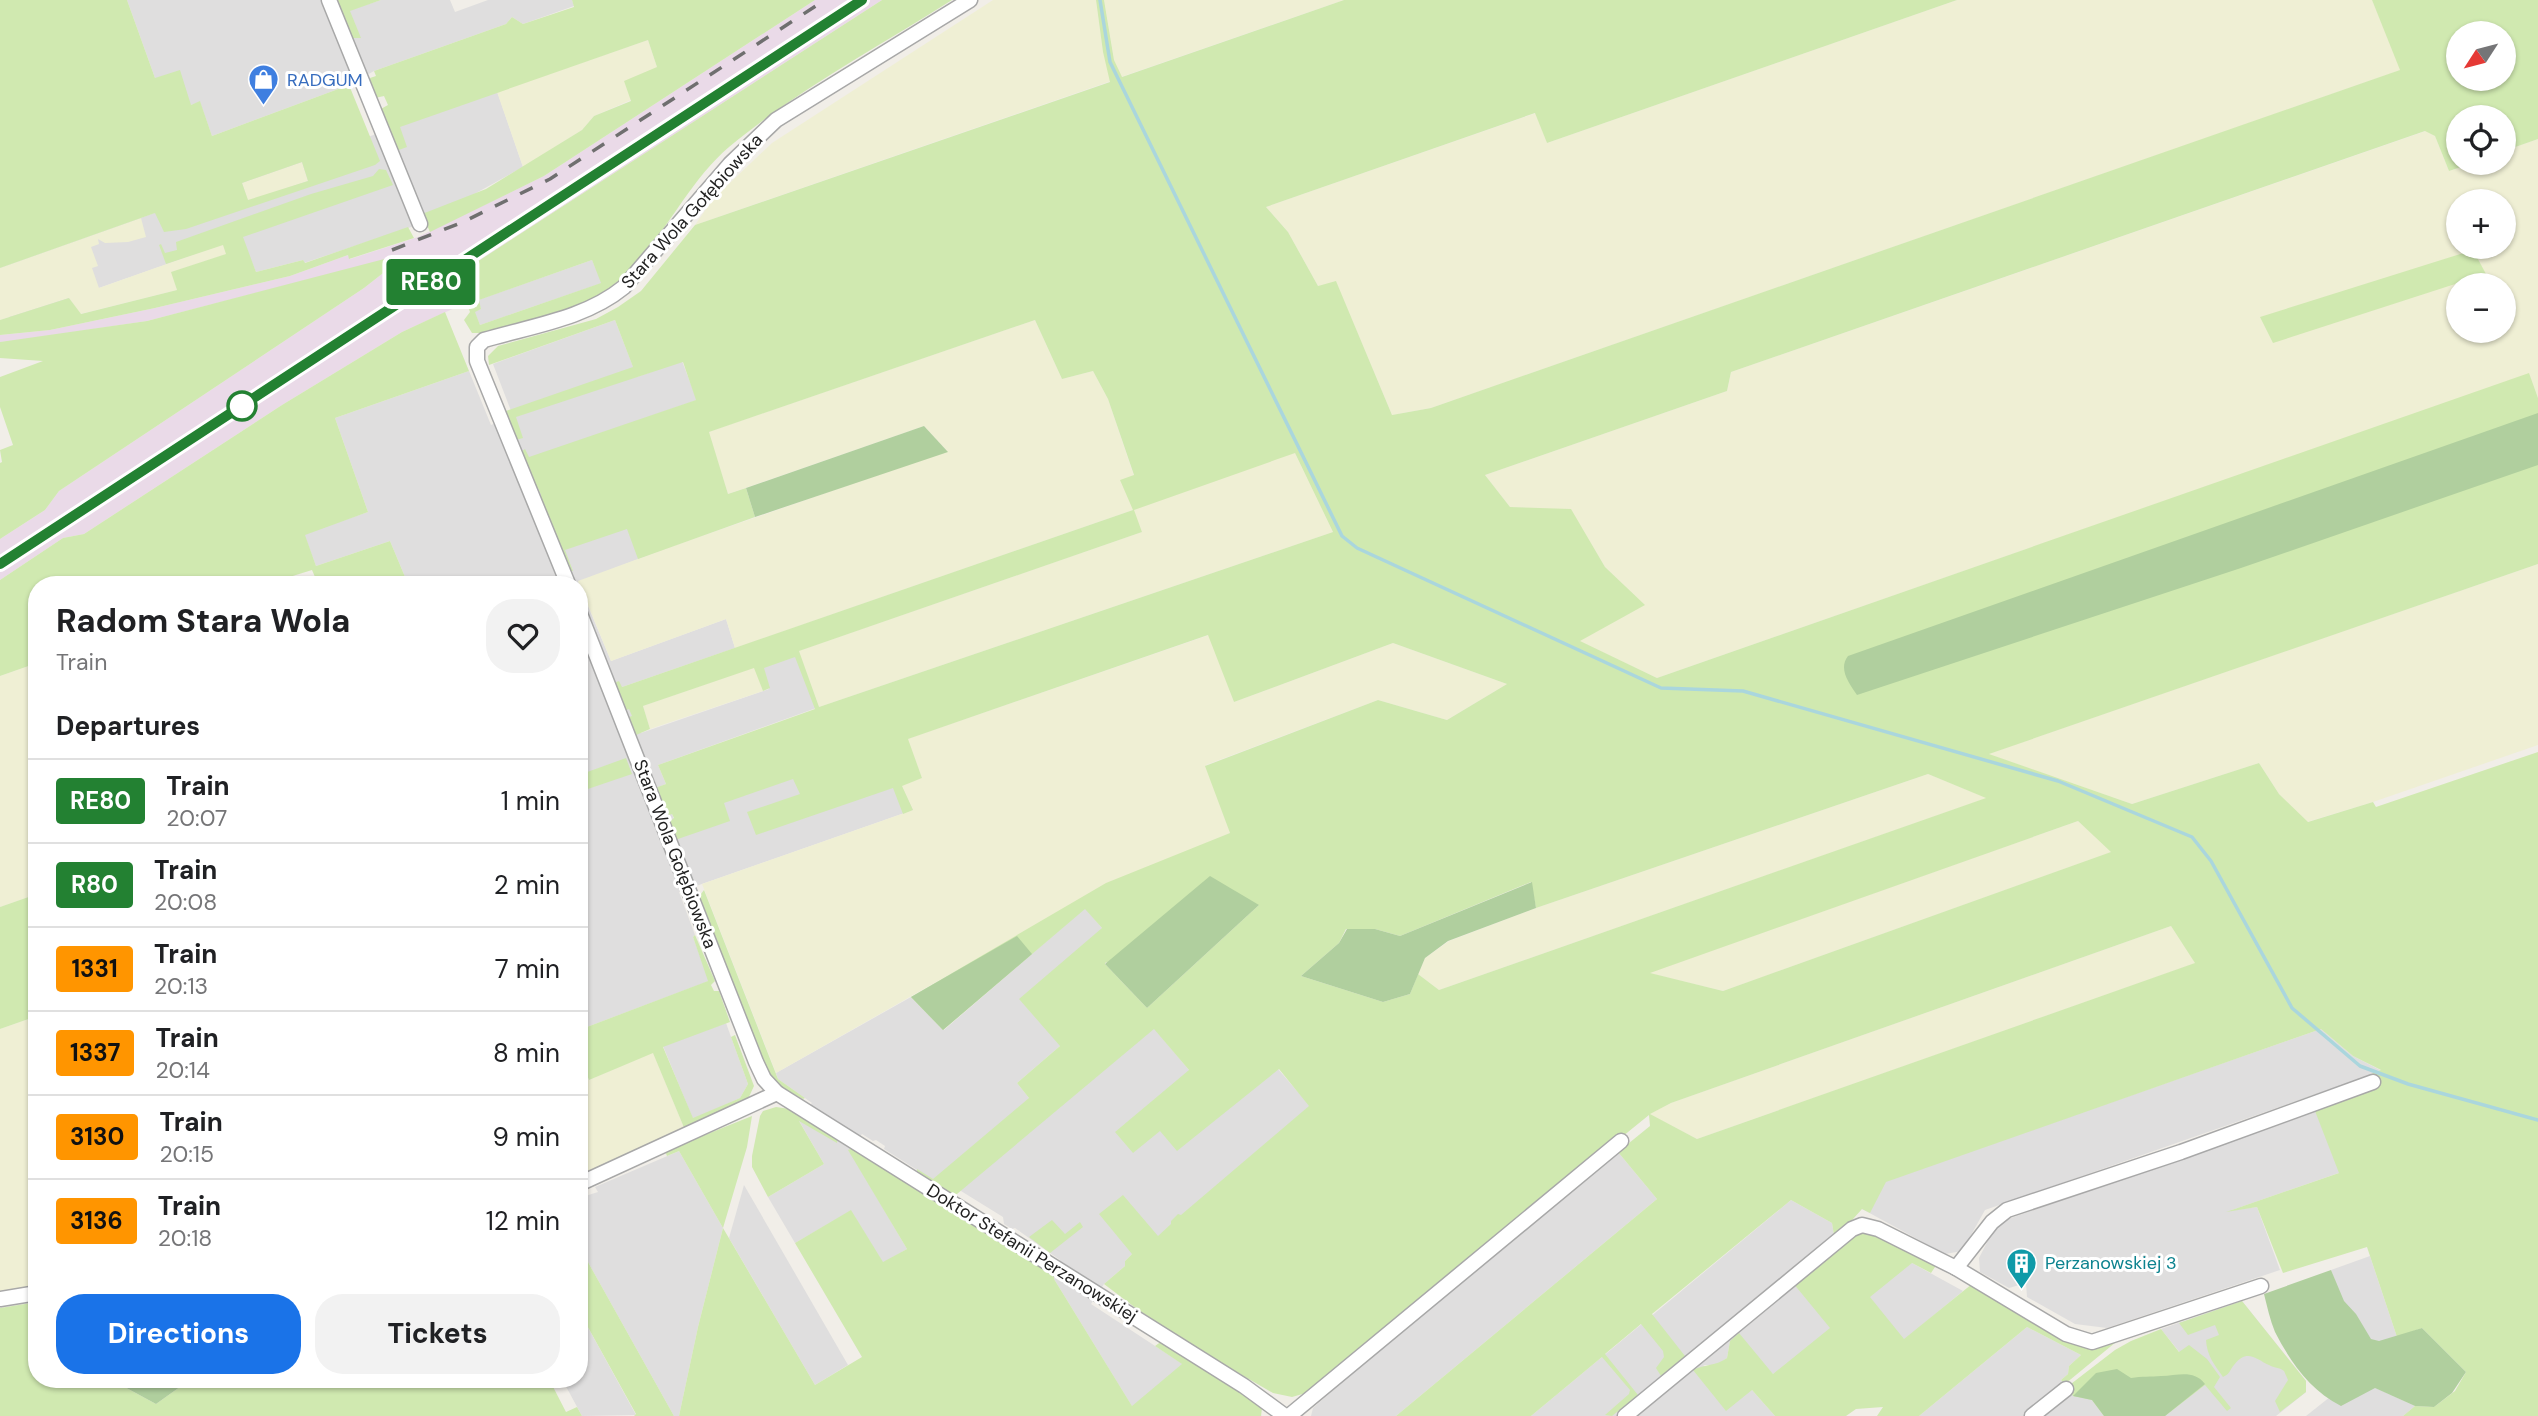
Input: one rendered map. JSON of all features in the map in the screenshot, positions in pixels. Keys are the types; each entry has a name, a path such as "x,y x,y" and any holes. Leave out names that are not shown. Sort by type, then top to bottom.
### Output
{"street":[{"path":"329,0 420,224"},
{"name":"Stara Wola Gołębiowska","path":"565,576 477,361 477,346 484,340 579,313 603,303 624,287 722,173 776,120 970,0"},
{"name":"Stara Wola Gołębiowska","path":"588,634 756,1062 764,1079 777,1093"},
{"path":"1956,1268 1992,1222 2007,1210 2181,1152 2373,1083"},
{"path":"588,1180 777,1093"},
{"name":"Doktor Stefanii Perzanowskiej","path":"777,1093 1244,1386 1287,1416"},
{"path":"1287,1416 1621,1141"},
{"path":"1625,1416 1852,1229 1862,1224 1878,1228 1956,1268 2066,1334 2092,1342 2261,1286"},
{"path":"0,1299 28,1294"},
{"path":"2032,1416 2066,1389"}],"shaded area":[{"path":"127,0 346,0 350,10 381,0 450,0 455,12 488,0 572,0 574,6 523,24 512,17 506,24 374,71 349,85 212,136 200,102 191,105 155,78"},
{"path":"815,0 882,0 449,280 459,306 402,332 282,405 84,534 63,538 0,580 0,539 45,510 59,491 364,288 387,270 392,258 147,321 13,341 0,342 0,335 50,330 155,308 290,276 348,255 350,259 418,237 544,176"},
{"path":"497,91 523,167 420,224 304,263 303,260 256,272 242,238 10,319 0,268"},
{"path":"592,260 602,283 480,325 474,311 481,309 478,300"},
{"path":"615,320 637,377 682,361 697,400 628,424 673,546 588,578 588,576 405,576 390,541 316,566 304,534 368,512 335,418 469,371 491,425 513,416 493,364"},
{"path":"588,606 611,661 726,619 735,648 622,687 641,733 769,689 761,665 798,651 819,707 658,765 666,784 661,786 674,819 907,739 913,810 679,892 709,981 588,1027"},
{"path":"1085,908 1102,928 1060,1046 1017,1083 1029,1098 1015,1144 1154,1028 1189,1070 1278,1069 1310,1106 1138,1254 1132,1254 1125,1261 1125,1266 1104,1284 1091,1304 1262,1416 1138,1416 1054,1279 1060,1260 1015,1228 1004,1224 1003,1217 961,1191 933,1180 884,1149 885,1146 876,1140 873,1141 862,1134 849,1150 907,1249 883,1263 851,1211 795,1243 768,1197 824,1164 798,1119 812,1103 778,1079 776,1073 911,997 944,1030"},
{"path":"726,1023 748,1084 740,1098 693,1119 663,1046"},
{"path":"2321,1029 2353,1056 2382,1071 1985,1210 1962,1251 1945,1254 1840,1197"},
{"path":"2375,1090 2428,1142 2232,1210 2257,1207 2280,1270 2107,1328 2075,1324 2027,1297 2026,1283 2009,1288 1980,1272 1979,1258 1997,1223"},
{"path":"679,1151 723,1228 679,1416 674,1416 588,1262 588,1195 598,1192 595,1187"},
{"path":"1618,1152 1657,1199 1396,1416 1311,1416 1313,1408 1348,1377"},
{"path":"744,1185 848,1365 815,1385 729,1238"},
{"path":"1791,1200 1832,1223 1834,1235 1787,1274 1912,1263 1963,1291 1904,1340 1773,1374 1730,1341 1727,1358 1717,1365 1703,1365 1752,1390 1775,1416 1531,1416"},
{"path":"2370,1256 2397,1337 2360,1348 2331,1270"},
{"path":"2242,1301 2306,1381 2306,1392 2276,1416 2165,1416 2205,1384 2161,1329"},
{"path":"588,1327 636,1415 582,1416 567,1388 588,1388"},
{"path":"2027,1327 2081,1355 2069,1366 2068,1374 2061,1380 2092,1400 2104,1416 1919,1416"},
{"path":"2354,1378 2415,1406 2403,1416 2306,1416"}],"green space":[{"path":"0,0 127,0 155,78 180,70 191,105 200,101 212,136 349,85 380,161 375,165 186,229 164,232 155,213 0,268","holes":["302,162 308,181 248,200 242,183"]},
{"path":"336,0 381,0 350,11 361,38 351,38"},
{"path":"572,0 815,0 544,176 430,232 422,214 486,189 582,130 594,116 631,101 624,81 657,67 648,40 400,127 407,147 396,151 379,110 388,105 384,96 375,98 367,79 376,76 374,71 506,24 512,17 523,24 574,7"},
{"path":"882,0 952,0 809,88 729,147 701,177 639,260 625,275 594,297 539,318 483,333 472,333 464,320 470,312 467,304 459,306 449,280","holes":["592,260 601,283 480,325 475,312 481,309 479,300"]},
{"path":"993,0 1096,0 1103,52 1111,81 695,225 713,199 772,143"},
{"path":"1096,0 1104,0 1114,60 1122,77 1344,0 1957,0 1547,143 1535,113 1266,207 1288,232 1318,286 1336,281 1392,415 1431,408 2400,70 2372,0 2538,0 2538,139 2516,147 2516,105 2446,105 2446,164 2435,136 2425,131 1731,372 1727,391 1485,475 1510,507 1571,509 1605,567 1645,605 1580,641 1657,678 2529,373 2538,398 2538,564 1989,754 2132,804 2259,763 2279,794 2308,822 2373,802 2376,807 2538,752 2538,1416 2403,1416 2415,1406 2434,1407 2455,1391 2466,1372 2422,1328 2397,1337 2367,1247 2283,1273 2257,1207 2226,1212 2339,1173 2315,1111 2374,1090 2369,1075 2381,1070 2353,1056 2321,1029 1886,1182 1870,1213 1862,1209 1845,1228 1834,1235 1832,1223 1791,1200 1652,1314 1685,1356 1661,1376 1656,1368 1664,1357 1663,1351 1641,1324 1605,1354 1638,1395 1612,1416 1605,1415 1629,1394 1630,1390 1602,1357 1531,1416 1396,1416 1657,1199 1618,1152 1650,1126 1649,1115 1306,1393 1292,1397 1273,1393 1204,1353 1104,1284 1125,1266 1125,1261 1132,1254 1099,1214 1123,1195 1158,1236 1178,1214 1181,1215 1309,1106 1279,1069 1177,1151 1160,1131 1133,1153 1115,1132 1189,1070 1154,1029 957,1194 952,1195 917,1174 917,1169 933,1179 1029,1098 1017,1083 1060,1046 1019,999 1102,928 1085,909 943,1030 911,997 1106,883 1230,833 1205,766 1378,700 1447,720 1507,684 1393,643 1234,702 1208,635 908,739 922,778 902,786 913,810 903,814 893,788 756,835 747,812 800,794 793,779 724,803 730,821 675,840 669,822 674,818 672,814 666,816 655,788 666,784 658,765 815,709 795,657 764,668 770,688 763,691 754,668 643,706 650,729 636,735 627,718 632,716 629,709 624,711 614,683 619,681 622,687 1133,510 1120,480 1134,475 1108,399 1093,371 1062,379 1035,320 709,432 728,494 746,488 755,517 638,559 627,529 565,550 573,571 568,572 537,498 541,495 521,452 525,449 529,457 696,400 683,362 516,417 523,438 516,440 505,419 508,417 506,411 633,367 615,320 489,365 488,356 498,346 596,319 618,307 641,291 695,225 1110,82","holes":["1295,453 1333,532 819,707 799,651 1142,532 1134,510","1928,774 1986,798 1439,990 1418,974 1410,994 1383,1002 1301,976 1339,943 1346,929 1375,929 1400,936 1531,882 1536,908","2078,821 2111,852 1723,991 1650,973","1259,905 1147,1008 1105,963","2171,926 2195,963 1697,1139 1650,1114 1671,1103"]},
{"path":"1104,0 1344,0 1121,77 1114,60"},
{"path":"1957,0 2372,0 2401,70 1431,408 1392,415 1336,282 1318,286 1288,232 1266,207 1536,113 1547,143"},
{"path":"648,40 657,67 631,100 594,116 582,130 523,167 497,92"},
{"path":"2426,131 2435,136 2446,164 2446,175 2516,175 2516,147 2538,139 2538,398 2529,374 1657,678 1579,641 1644,605 1605,567 1571,510 1510,507 1485,475 1727,391 1731,372"},
{"path":"302,162 308,181 248,201 242,183"},
{"path":"379,169 386,170 393,185 243,237 256,272 303,260 305,263 408,227 414,238 349,259 348,255 290,276 155,308 50,330 0,335 0,320 69,298 81,314 177,290 171,272 226,254 223,245 166,264 159,245 161,244 165,253 177,250 176,242 311,194 373,176"},
{"path":"141,218 146,237 128,242 105,243 98,239 99,244 91,247 98,266 92,268 99,288 223,244 227,254 172,272 177,290 80,314 69,298 0,320 0,268"},
{"path":"392,257 387,270 364,288 59,491 45,510 0,539 0,450 13,445 0,407 0,377 43,361 0,358 0,342 147,321"},
{"path":"2446,258 2478,259 2485,273 2446,273 2446,287 2273,343 2260,317"},
{"path":"445,312 469,371 335,418 368,512 305,535 316,566 390,541 405,576 315,576 312,570 293,576 28,576 28,666 0,676 0,580 63,538 84,534 282,405 402,332"},
{"path":"1035,320 1062,379 1093,371 1108,399 1134,476 1295,453 1333,532 819,707 798,651 1142,532 1133,510 735,648 726,619 611,661 588,605 588,577 947,451 924,426 728,494 708,432"},
{"path":"2538,413 2538,465 2241,568 1857,695 1844,671 1848,656"},
{"path":"924,426 948,452 755,517 746,488"},
{"path":"2538,564 2538,745 2373,802 2307,822 2279,794 2259,763 2132,804 1988,754"},
{"path":"1209,635 1234,702 1393,643 1507,684 1447,720 1378,700 1206,765 1230,833 1179,855 1017,936 776,1073 702,884 913,810 901,785 922,778 907,739"},
{"path":"28,666 28,897 0,907 0,676"},
{"path":"755,667 763,691 650,729 643,706"},
{"path":"626,758 632,774 588,789 588,772"},
{"path":"1928,774 1987,798 1439,990 1418,974 1425,958 1449,941 1536,908"},
{"path":"2078,821 2112,852 1723,991 1648,973"},
{"path":"1210,876 1259,905 1147,1008 1105,964"},
{"path":"1532,882 1536,908 1448,941 1425,958 1410,994 1383,1002 1301,976 1339,943 1347,929 1375,929 1400,936"},
{"path":"704,890 778,1079 805,1098 803,1099 777,1085 767,1073 698,898"},
{"path":"28,897 28,1019 0,1029 0,907"},
{"path":"2171,926 2196,963 1697,1139 1649,1114 1671,1103"},
{"path":"695,935 715,981 711,985 714,991 719,991 730,1022 663,1047 693,1118 740,1098 748,1084 731,1037 735,1035 754,1086 747,1101 685,1130 653,1053 589,1080 588,1027 708,981 693,937"},
{"path":"1017,936 1032,954 943,1030 911,997"},
{"path":"28,1019 28,1286 0,1291 0,1029"},
{"path":"653,1052 685,1130 588,1172 588,1077 589,1080"},
{"path":"776,1107 790,1109 838,1138 837,1143 799,1121 824,1164 768,1197 752,1167 752,1156 760,1116 763,1111"},
{"path":"752,1116 747,1147 723,1228 679,1151 667,1156 665,1151"},
{"path":"854,1147 1054,1273 1054,1279 1132,1406 1182,1364 1155,1346 1162,1341 1250,1397 1262,1408 1261,1416 679,1416 723,1228 815,1385 862,1357 795,1243 851,1210 883,1262 907,1249 848,1150"},
{"path":"1052,1220 1065,1234 1080,1222 1083,1227 1050,1253 1029,1237"},
{"path":"1865,1230 1937,1264 1931,1273 1912,1263 1870,1297 1904,1339 1972,1284 2099,1347 2116,1342 2065,1384 2061,1380 2068,1374 2069,1366 2081,1355 2027,1327 1919,1416 1877,1416 1883,1407 1856,1409 1846,1416 1775,1416 1752,1390 1726,1411 1693,1370 1727,1358 1730,1341 1739,1333 1773,1374 1830,1328 1793,1283 1852,1236"},
{"path":"588,1262 674,1416 634,1416 636,1414 588,1327"},
{"path":"2331,1270 2344,1301 2356,1314 2371,1339 2379,1341 2422,1328 2466,1372 2452,1393 2434,1407 2415,1406 2375,1388 2341,1406 2311,1384 2295,1365 2275,1332 2264,1294"},
{"path":"2242,1301 2306,1381 2306,1392 2280,1412 2275,1401 2288,1380 2284,1371 2247,1356 2239,1360 2223,1377 2212,1360 2206,1340 2219,1335 2215,1325 2188,1335 2179,1323"},
{"path":"28,1303 28,1388 127,1388 156,1404 178,1388 554,1388 566,1412 577,1407 582,1416 0,1416 0,1308"},
{"path":"2161,1329 2179,1352 2189,1345 2207,1359 2220,1377 2214,1387 2231,1408 2227,1411 2205,1385 2165,1416 2104,1416 2092,1400 2073,1396 2067,1387 2115,1350"},
{"path":"2117,1369 2131,1378 2190,1375 2205,1384 2165,1416 2104,1416 2092,1400 2073,1396 2096,1373"},
{"path":"127,1388 178,1388 156,1404"}],"waterway":[{"path":"1100,0 1110,62 1342,536 1357,548 1661,688 1743,691 2058,781 2192,837 2211,861 2292,1008 2360,1066 2408,1084 2538,1120"}],"railway":[{"path":"392,250 463,222 550,179 825,0"},
{"path":"0,564 862,0"}],"train":[{"name":"RE80","path":"0,564 862,0"}],"place":[{"name":"RADGUM","path":"264,107"},
{"name":"Perzanowskiej 3","path":"2022,1290"}]}
